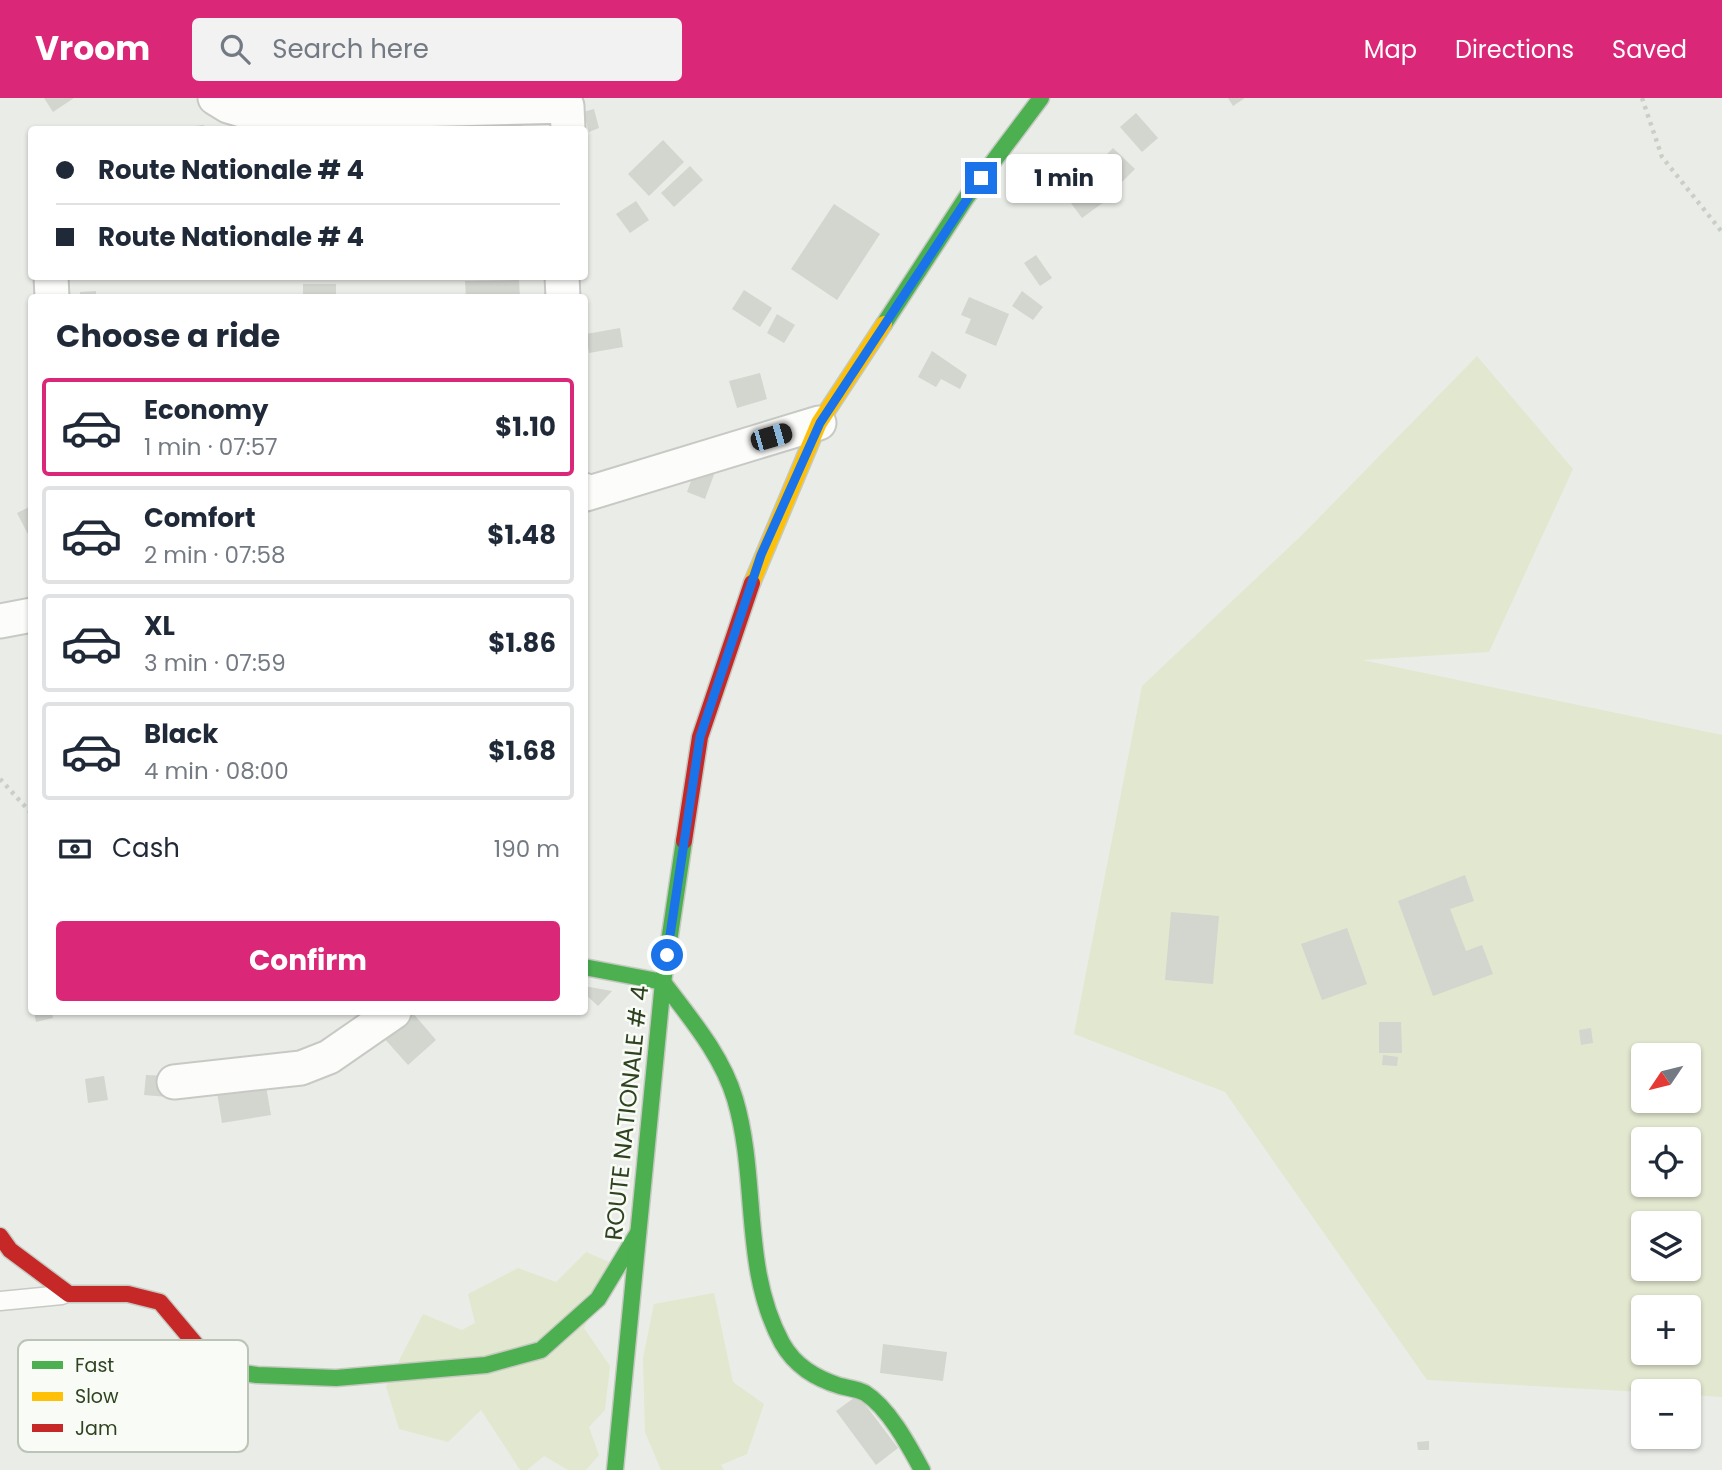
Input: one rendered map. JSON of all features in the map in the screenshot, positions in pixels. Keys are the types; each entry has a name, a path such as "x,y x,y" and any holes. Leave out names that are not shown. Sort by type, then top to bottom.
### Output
{"main road":[{"name":"ROUTE NATIONALE # 4","path":"615,1470 663,982 700,737 761,555 820,423 966,198 1041,98"},
{"path":"588,968 663,982 717,1058 735,1098 746,1146 750,1234 758,1288 782,1343 799,1368 816,1378 868,1395 916,1457 922,1470"},
{"path":"248,1374 336,1377 486,1365 541,1350 598,1299 638,1233"},
{"path":"0,1236 10,1250 69,1294 128,1294 159,1302 191,1340"}],"street":[{"path":"215,98 228,106 256,114 568,106 568,126"},
{"path":"588,492 820,423"},
{"path":"0,621 28,616"},
{"path":"174,1082 301,1068 329,1057 390,1015"}],"lane":[{"path":"0,1301 69,1294"}],"path":[{"path":"1642,98 1662,157 1722,232"},
{"path":"0,779 28,810"}],"green space":[{"path":"1477,356 1573,469 1489,652 1362,660 1722,735 1722,1397 1701,1396 1701,1379 1631,1379 1631,1391 1427,1380 1225,1092 1074,1034 1142,686 1303,534"},
{"path":"586,1252 614,1264 584,1328 610,1366 605,1410 589,1427 599,1455 586,1470 568,1470 544,1456 527,1470 520,1470 481,1410 448,1442 399,1429 386,1386 423,1314 462,1330 475,1323 468,1294 518,1268 556,1282"},
{"path":"714,1293 733,1382 764,1404 747,1454 721,1465 724,1470 661,1470 645,1432 643,1358 654,1304"}],"building":[{"path":"44,98 74,98 53,112"},
{"path":"1228,98 1245,98 1233,106"},
{"path":"594,109 599,128 589,132 583,112"},
{"path":"1136,113 1158,138 1142,152 1120,127"},
{"path":"522,121 523,126 503,126 503,122"},
{"path":"663,140 684,162 649,196 628,174"},
{"path":"1113,148 1135,169 1117,187 1095,166"},
{"path":"1081,164 1108,199 1082,218 1056,183"},
{"path":"690,166 703,180 674,207 661,193"},
{"path":"636,201 649,220 630,233 616,214"},
{"path":"834,204 880,234 837,300 791,269"},
{"path":"1036,255 1052,278 1040,286 1024,263"},
{"path":"519,280 520,294 466,294 465,281"},
{"path":"303,284 336,284 336,294 303,294"},
{"path":"744,290 772,308 760,327 732,309"},
{"path":"96,291 96,294 80,294"},
{"path":"1022,291 1043,307 1033,320 1012,306"},
{"path":"969,297 1009,314 996,346 965,333 971,319 961,315"},
{"path":"777,314 795,325 784,343 767,333"},
{"path":"620,328 623,347 589,353 588,334"},
{"path":"932,351 967,375 960,389 941,379 936,387 918,377"},
{"path":"760,373 767,399 737,408 729,381"},
{"path":"698,462 716,469 705,499 687,492"},
{"path":"28,508 28,534 17,513"},
{"path":"1465,875 1474,901 1450,909 1466,951 1482,945 1493,974 1433,996 1398,901"},
{"path":"1171,912 1219,916 1213,984 1165,980"},
{"path":"1347,928 1367,984 1322,1000 1301,944"},
{"path":"588,987 612,991 598,1006 588,997"},
{"path":"35,1015 52,1015 53,1018 36,1022"},
{"path":"409,1015 415,1015 436,1040 408,1065 383,1037"},
{"path":"1379,1022 1401,1022 1402,1053 1379,1053"},
{"path":"1591,1028 1593,1043 1581,1045 1579,1030"},
{"path":"1383,1055 1398,1057 1397,1066 1382,1065"},
{"path":"146,1075 169,1076 168,1097 144,1095"},
{"path":"104,1076 108,1100 88,1103 85,1079"},
{"path":"266,1086 271,1115 222,1123 217,1093"},
{"path":"883,1344 947,1352 943,1381 880,1373"},
{"path":"858,1395 898,1448 876,1465 836,1411"},
{"path":"1429,1441 1429,1450 1418,1450 1417,1442"}],"traffic: fast":[{"path":"884,324 966,198 1041,98"},
{"path":"615,1470 663,982 684,841"},
{"path":"588,968 663,982 704,1038 722,1067 735,1099 747,1161 755,1254 769,1314 782,1343 799,1365 814,1375 862,1392 874,1400 898,1428 922,1470"},
{"path":"248,1374 336,1378 486,1365 541,1350 598,1299 638,1233"}],"traffic: slow":[{"path":"752,583 819,423 884,324"}],"traffic: jam":[{"path":"684,841 700,737 752,583"},
{"path":"0,1236 10,1250 69,1294 128,1294 160,1302 192,1340"}],"route":[{"path":"667,955 700,737 761,555 820,423 981,178"}]}
